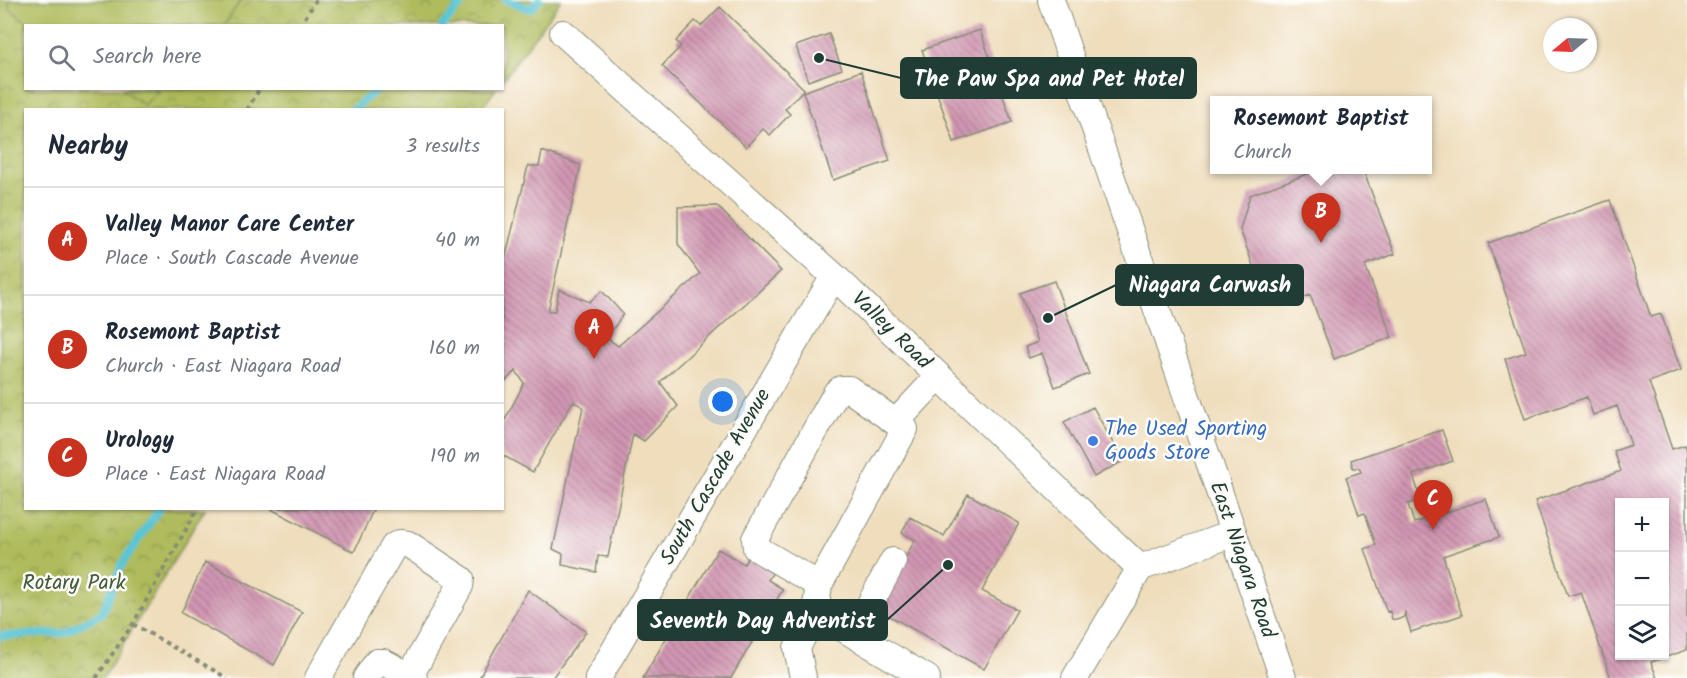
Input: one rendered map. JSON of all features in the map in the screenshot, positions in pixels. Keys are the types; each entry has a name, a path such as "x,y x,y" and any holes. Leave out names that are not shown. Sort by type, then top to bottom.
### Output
{"street":[{"name":"East Niagara Road","path":"1051,0 1283,678"},
{"name":"Valley Road","path":"563,33 834,276 1140,568"},
{"name":"South Cascade Avenue","path":"598,678 834,276"},
{"path":"897,421 939,376"},
{"path":"803,678 797,648 815,612 819,585 904,433 903,424 849,389 841,389 836,393 755,539 756,548 819,585"},
{"path":"1075,678 1140,568 1233,533"},
{"path":"318,678 394,546 400,543 408,544 461,579 460,586 412,677 383,662 377,662 366,678"},
{"path":"854,634 893,561"},
{"path":"815,612 927,678"}],"path":[{"path":"301,24 316,0"},
{"path":"248,108 259,90"},
{"path":"96,678 133,624 197,510"},
{"path":"133,624 227,678"}],"green space":[{"name":"Rotary Park","path":"0,0 561,0 504,79 504,24 24,24 24,90 495,90 482,108 24,108 24,510 204,510 103,678 0,678"},
{"path":"8,0 241,0 225,24 30,24 10,9"},
{"path":"123,90 159,90 144,105"}],"building":[{"path":"720,7 804,89 785,109 790,114 770,135 763,129 746,147 662,66 681,46 676,41 695,21 701,26"},
{"path":"980,30 1012,122 954,142 922,50"},
{"path":"829,34 842,69 808,81 796,46"},
{"path":"861,71 890,161 833,180 803,92"},
{"path":"542,151 581,165 548,311 555,311 559,289 589,302 602,291 623,314 607,338 618,346 700,274 678,244 678,207 717,206 781,271 660,382 678,406 644,441 633,434 608,557 598,556 596,572 562,565 563,554 553,549 583,407 573,401 533,472 504,456 504,422 524,383 516,371 504,382 504,263 528,166 539,166"},
{"path":"1307,174 1365,174 1395,254 1365,265 1392,337 1334,359 1310,295 1297,300 1290,281 1257,277 1240,229 1250,195"},
{"path":"1610,200 1651,317 1661,314 1681,370 1649,382 1672,449 1685,445 1687,451 1687,650 1669,656 1669,498 1615,498 1615,660 1657,660 1651,662 1657,678 1611,678 1581,592 1568,596 1535,501 1621,471 1614,451 1631,445 1617,406 1593,415 1587,397 1525,419 1505,359 1526,352 1488,243"},
{"path":"1054,281 1089,374 1055,387 1042,353 1029,358 1025,347 1038,342 1020,293"},
{"name":"The Used Sporting Goods Store","path":"1093,407 1123,461 1094,477 1064,422"},
{"path":"1442,430 1453,461 1413,475 1421,500 1408,504 1414,523 1486,499 1499,537 1443,556 1462,615 1411,632 1405,613 1404,617 1397,620 1392,619 1390,611 1387,612 1365,549 1376,545 1365,513 1359,515 1346,477 1361,472 1359,468 1353,468 1351,460"},
{"path":"968,494 1019,523 982,591 1017,610 984,669 877,609 915,540 902,533 910,517 944,536"},
{"path":"273,510 373,510 354,552"},
{"path":"718,549 744,564 751,553 776,567 768,580 783,589 731,678 643,678"},
{"path":"205,562 302,612 274,665 181,613"},
{"path":"528,590 586,632 552,678 479,678"}],"waterway":[{"path":"444,24 465,0"},
{"path":"506,0 530,9 539,0"},
{"path":"354,108 377,90"},
{"path":"0,636 64,633 102,613 122,564 159,510"}],"place":[{"name":"The Paw Spa and Pet Hotel","path":"819,58"},
{"name":"Rosemont Baptist","path":"1321,243"},
{"name":"Niagara Carwash","path":"1048,318"},
{"name":"Valley Manor Care Center","path":"594,359"},
{"name":"The Used Sporting Goods Store","path":"1093,441"},
{"name":"Urology","path":"1433,530"},
{"name":"Seventh Day Adventist","path":"948,565"}]}
